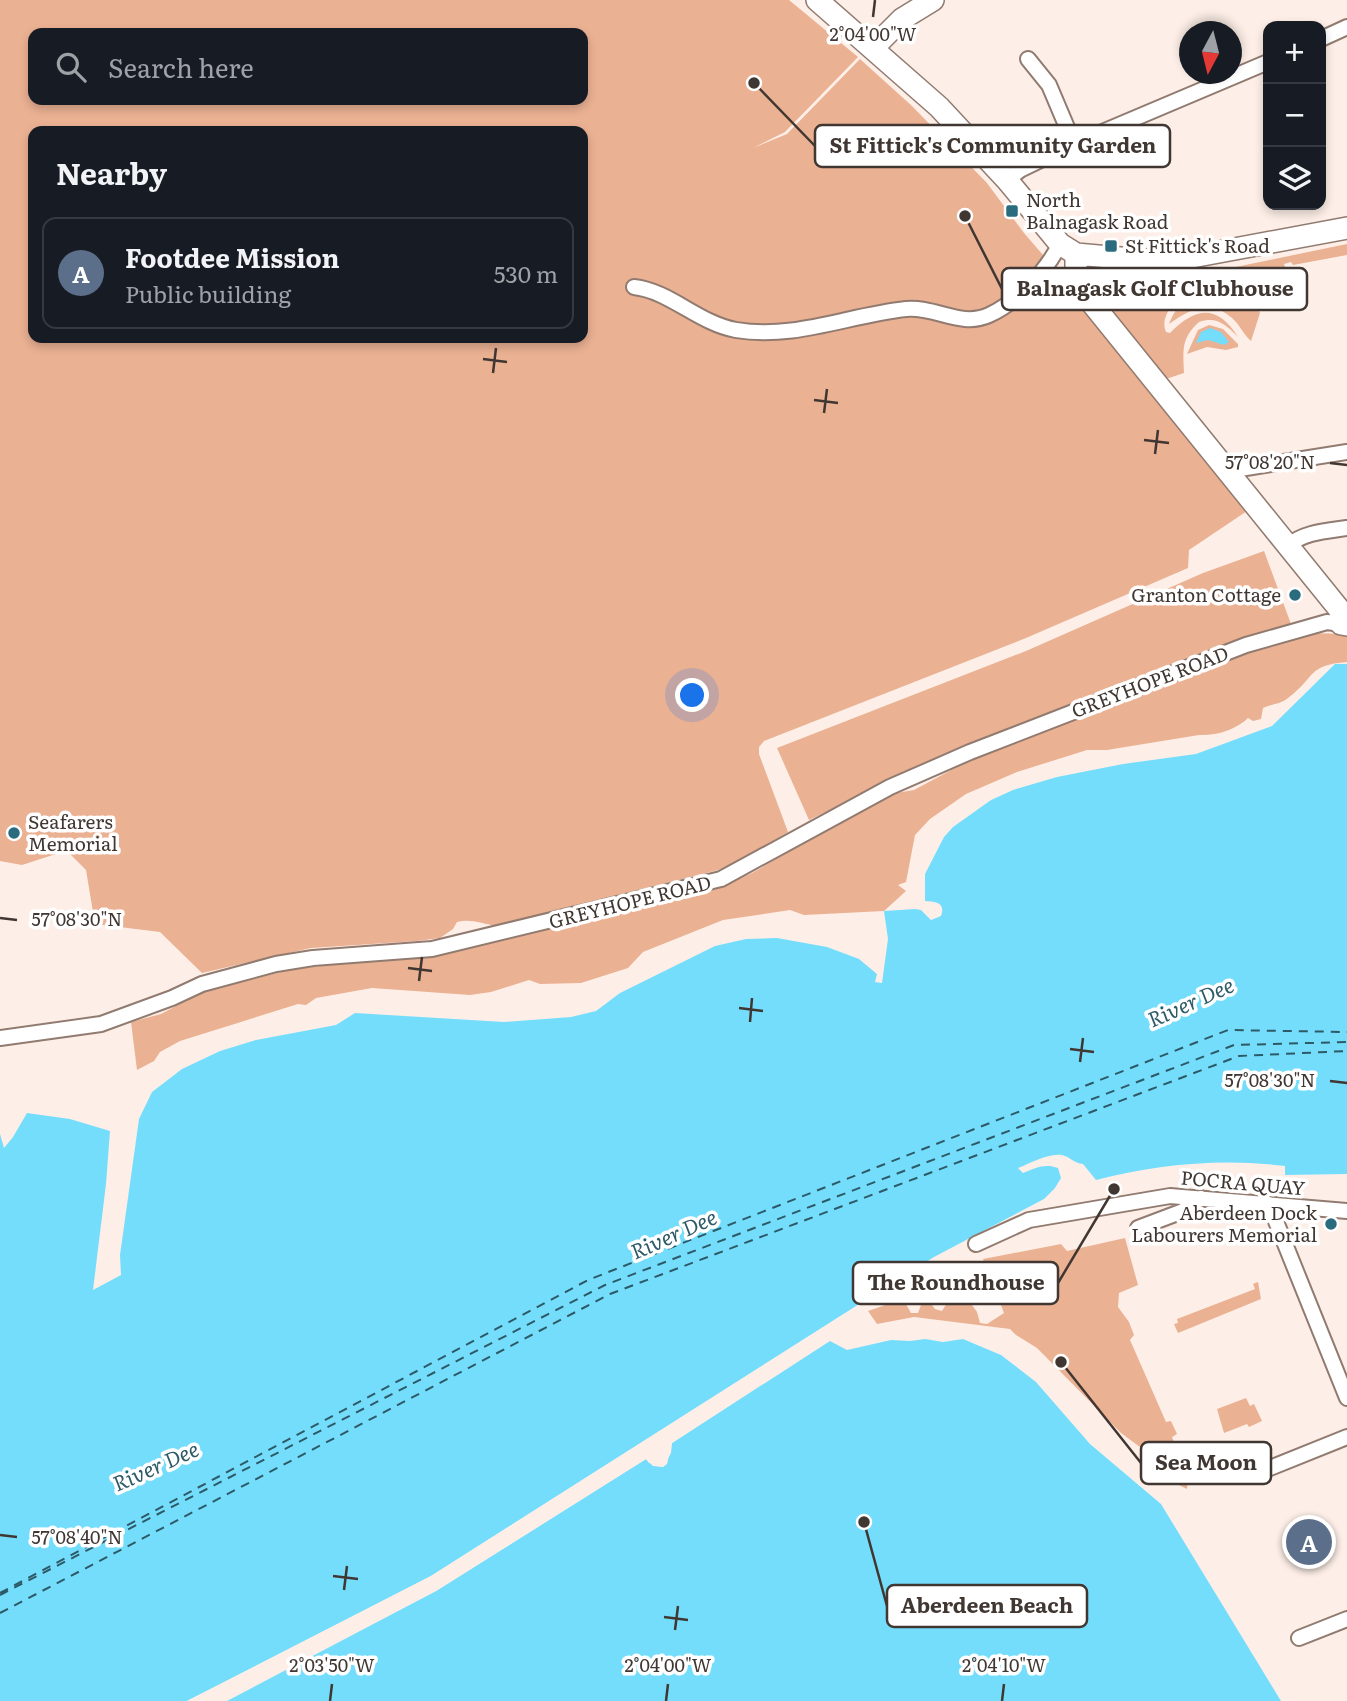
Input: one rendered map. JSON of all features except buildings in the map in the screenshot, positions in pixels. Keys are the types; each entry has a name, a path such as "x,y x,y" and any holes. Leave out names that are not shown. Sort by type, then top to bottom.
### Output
{"street":[{"path":"817,0 874,47 939,107 1068,249 1082,291 1339,609 1344,624"},
{"path":"874,47 902,19 933,0"},
{"path":"1326,37 1347,27"},
{"path":"1028,59 1049,85 1074,145"},
{"path":"1007,180 1020,170 1074,145 1263,64"},
{"path":"634,287 655,292 715,325 738,330 780,332 908,309 930,311 961,320 975,320 990,315 1014,299 1068,249 1165,262 1347,228"},
{"path":"1227,471 1347,452"},
{"path":"1287,546 1294,540 1347,528"},
{"name":"GREYHOPE ROAD","path":"0,1038 101,1024 202,984 276,964 313,958 432,949 721,879 890,787 970,752 1246,645 1327,622 1344,624"},
{"name":"POCRA QUAY","path":"976,1244 1029,1220 1170,1196 1347,1211"},
{"path":"1138,1228 1183,1211 1201,1198"},
{"path":"1269,1204 1347,1398"},
{"path":"1270,1468 1347,1437"},
{"path":"1299,1639 1347,1619"}],"shaded area":[{"path":"0,0 789,0 858,57 785,132 753,148 787,134 860,59 912,106 987,183 1024,233 1250,509 1189,550 1188,568 1026,638 764,741 759,747 759,754 788,832 741,860 718,870 497,926 472,921 457,922 453,929 440,938 311,948 202,973 160,932 95,924 86,870 70,854 59,853 22,865 0,861"},
{"path":"1347,244 1347,255 1293,265 1291,262 1284,264 1285,267 1245,274 1238,279 1250,294 1246,295 1226,282 1216,280 1206,280 1187,288 1168,312 1166,332 1170,333 1197,314 1206,313 1222,319 1238,337 1216,321 1199,322 1189,333 1184,345 1184,373 1166,379 1091,285 1097,275 1102,274 1187,277"},
{"path":"1216,284 1235,291 1246,303 1255,301 1260,313 1251,341 1232,318 1216,308 1192,310 1169,324 1187,297 1200,288"},
{"path":"1209,325 1223,329 1238,347 1226,350 1207,347 1187,354 1198,330"},
{"path":"1264,551 1291,624 926,764 809,820 777,748 1026,651 1203,573"},
{"path":"1310,633 1347,634 1347,662 1318,669 1285,700 1263,708 1261,719 1253,721 1248,718 1231,729 1212,734 1107,750 1087,750 1017,772 966,794 930,819 915,835 906,882 898,885 906,891 884,911 804,915 790,910 723,920 643,952 628,968 581,983 540,984 529,980 491,992 470,995 372,988 316,998 306,1005 298,1004 180,1041 137,1070 131,1022 161,1014 204,991 289,970 352,962 422,958 721,887 752,873 890,794 914,790 970,760 1249,650"},
{"path":"1125,1238 1138,1285 1119,1293 1118,1307 1129,1322 1134,1335 1130,1340 1166,1422 1171,1421 1177,1434 1172,1437 1188,1479 1187,1489 1154,1469 1144,1450 1121,1433 1037,1348 1010,1329 914,1317 877,1324 868,1311 903,1299 911,1313 918,1313 921,1305 929,1301 935,1309 942,1311 947,1303 942,1295 960,1288 977,1312 980,1323 987,1324 1004,1313 983,1259 1061,1244 1067,1251"},
{"path":"1258,1282 1261,1299 1178,1333 1174,1324 1178,1323 1177,1319 1255,1289 1253,1284"},
{"path":"1246,1398 1250,1406 1254,1404 1262,1421 1224,1433 1217,1409"}],"water":[{"path":"1210,328 1221,332 1229,342 1224,345 1208,340 1196,343 1201,332"},
{"name":"River Dee","path":"1335,664 1347,664 1347,1174 1285,1175 1285,1166 1214,1163 1167,1166 1096,1180 1083,1164 1065,1156 1051,1155 1040,1159 1018,1168 1023,1173 1044,1166 1058,1168 1061,1178 1044,1199 934,1257 431,1576 187,1701 0,1701 0,1134 4,1148 27,1113 70,1119 110,1131 93,1290 121,1275 120,1255 139,1119 152,1092 182,1069 220,1051 256,1040 336,1025 355,1013 504,1022 571,1017 596,1011 620,993 715,946 746,939 777,938 827,947 859,959 877,974 875,982 882,983 888,939 884,911 921,910 931,920 941,916 941,905 925,901 925,874 944,837 953,827 991,800 1013,790 1057,777 1196,754 1272,726"},
{"path":"925,1339 943,1342 963,1339 1001,1355 1036,1382 1090,1444 1161,1504 1281,1701 227,1701 436,1591 646,1459 649,1463 663,1467 671,1453 672,1443 830,1341 847,1350 891,1340"}],"pier":[{"path":"864,1301 866,1304 433,1579 195,1701 187,1701 431,1576"},
{"path":"829,1338 833,1338 672,1443 667,1464 663,1467 653,1466 646,1459 436,1591 223,1701 434,1588 645,1456 655,1463 662,1463 670,1441"}],"ferry route":[{"path":"0,1593 588,1280 1228,1030 1347,1032"},
{"path":"0,1595 605,1285 1234,1045 1347,1042"},
{"path":"0,1613 610,1294 1239,1056 1347,1051"}],"place":[{"name":"St Fittick's Community Garden","path":"754,83"},
{"name":"North Balnagask Road","path":"1012,211"},
{"name":"Balnagask Golf Clubhouse","path":"965,216"},
{"name":"St Fittick's Road","path":"1111,246"},
{"name":"Granton Cottage","path":"1295,595"},
{"name":"Seafarers Memorial","path":"14,833"},
{"name":"The Roundhouse","path":"1114,1189"},
{"name":"Aberdeen Dock Labourers Memorial","path":"1331,1224"},
{"name":"Sea Moon","path":"1061,1362"},
{"name":"Aberdeen Beach","path":"864,1522"},
{"name":"Footdee Mission","path":"1309,1542"}]}
